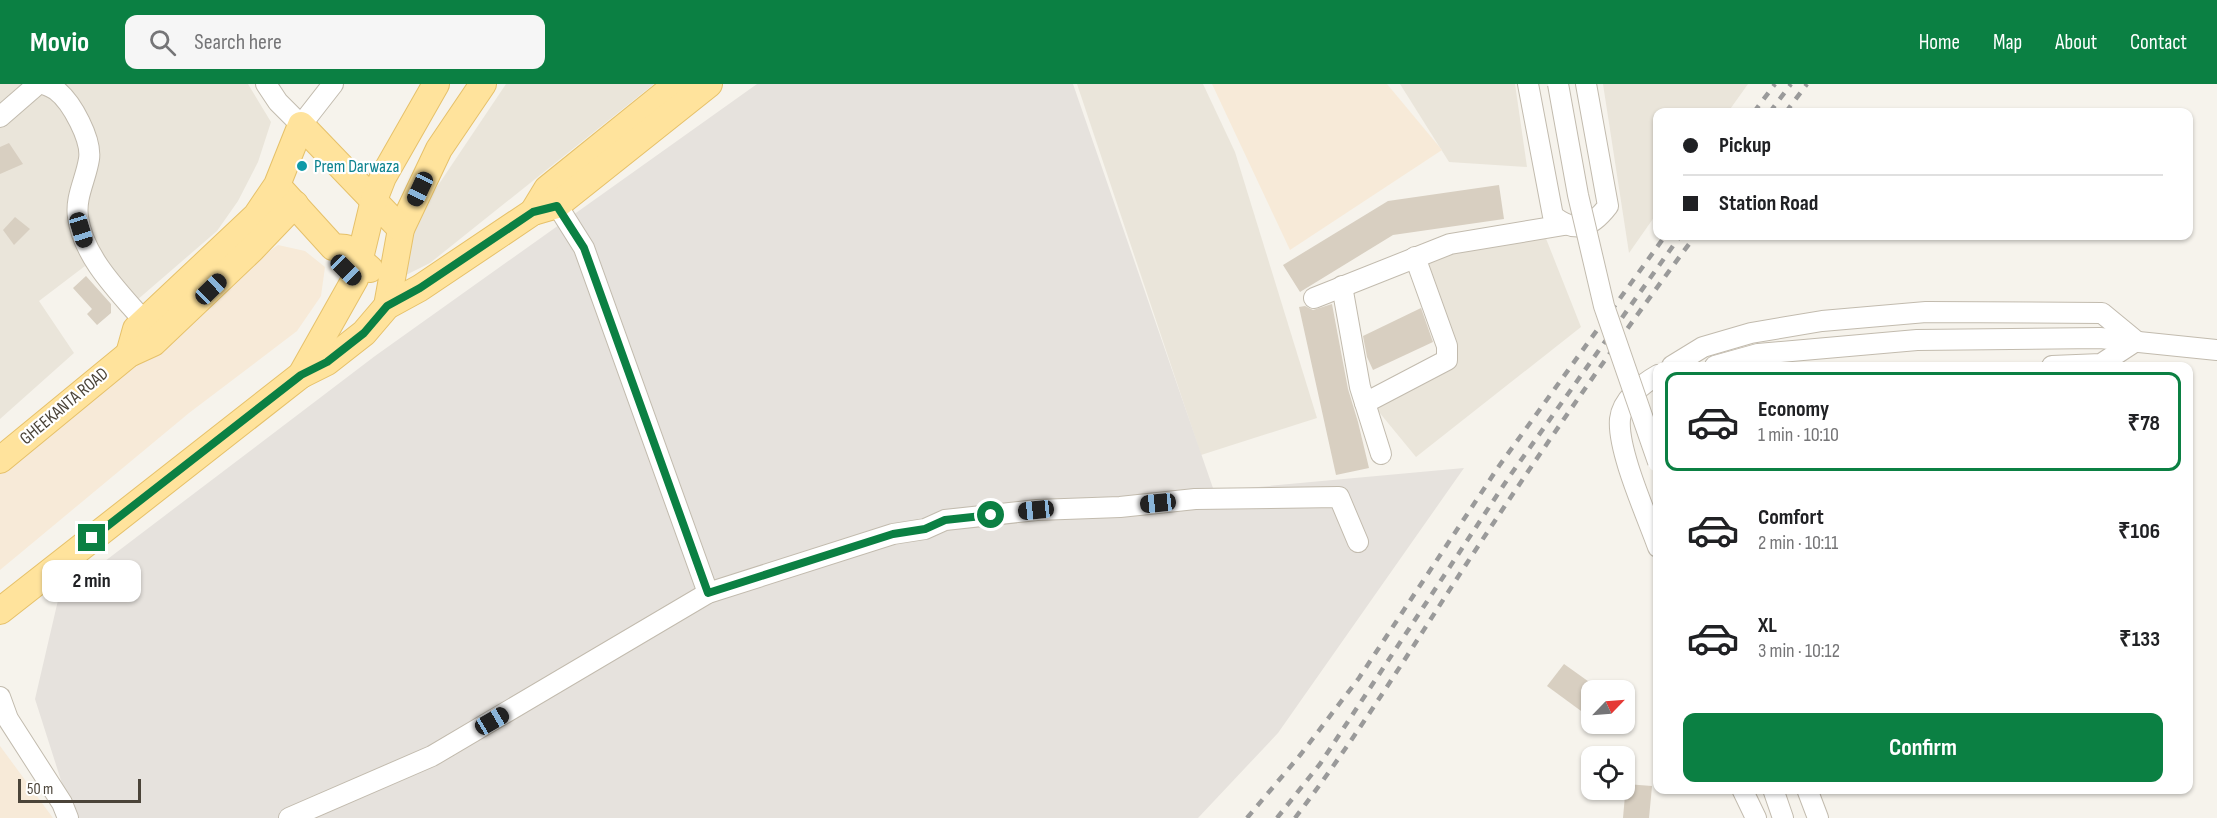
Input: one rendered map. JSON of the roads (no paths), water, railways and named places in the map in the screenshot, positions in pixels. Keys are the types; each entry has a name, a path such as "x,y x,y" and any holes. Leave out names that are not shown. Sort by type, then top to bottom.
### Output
{"main road":[{"path":"301,375 358,270 374,200 393,157 436,84"},
{"path":"0,611 301,375 327,362 364,333 388,296 401,229 439,149 483,84"},
{"path":"546,202 677,84"},
{"path":"388,296 420,288 546,202 709,84"},
{"path":"129,354 136,329 256,216 277,185 301,125 401,229"},
{"path":"340,163 363,166 393,157"},
{"path":"277,185 333,248 346,248 358,270 388,296"},
{"name":"GHEEKANTA ROAD","path":"0,460 129,354 153,343 252,249 295,204"}],"street":[{"path":"0,117 38,84"},
{"path":"44,84 56,90 67,102 80,123 89,147 89,158 78,196 78,218 85,242 96,262 144,321"},
{"path":"266,84 278,102 301,125 333,84"},
{"path":"1528,84 1553,216 1564,225"},
{"path":"1558,84 1578,195 1604,306 1653,448"},
{"path":"1314,298 1450,244 1564,225 1577,227 1599,218 1608,206 1586,84"},
{"path":"546,202 584,248 708,593"},
{"path":"1365,403 1447,360 1447,346 1415,256"},
{"path":"1342,286 1365,403 1381,454"},
{"path":"1679,362 1703,347 1751,333 1822,321 1926,312 2102,313 2136,341"},
{"path":"1729,362 1758,354 1906,340 2100,338 2217,350"},
{"path":"2104,362 2136,341"},
{"path":"1703,347 1709,362"},
{"path":"1653,378 1642,384 1626,404 1620,418 1622,445 1653,533"},
{"path":"1636,399 1653,392"},
{"path":"289,818 432,756 708,593 893,534 925,529 945,520 1036,510 1120,507 1196,499 1339,498 1358,543"},
{"path":"0,697 8,719 62,803 68,818"},
{"path":"1744,794 1756,818"},
{"path":"1775,794 1783,818"},
{"path":"1809,794 1818,818"}],"railway":[{"path":"1757,108 1775,84"},
{"path":"1773,108 1791,84"},
{"path":"1789,108 1807,84"},
{"path":"1247,818 1301,754 1359,678 1499,466 1662,240"},
{"path":"1277,818 1320,764 1509,477 1677,240"},
{"path":"1295,818 1362,724 1550,439 1692,240"}],"place":[{"name":"Prem Darwaza","path":"302,166"}]}
